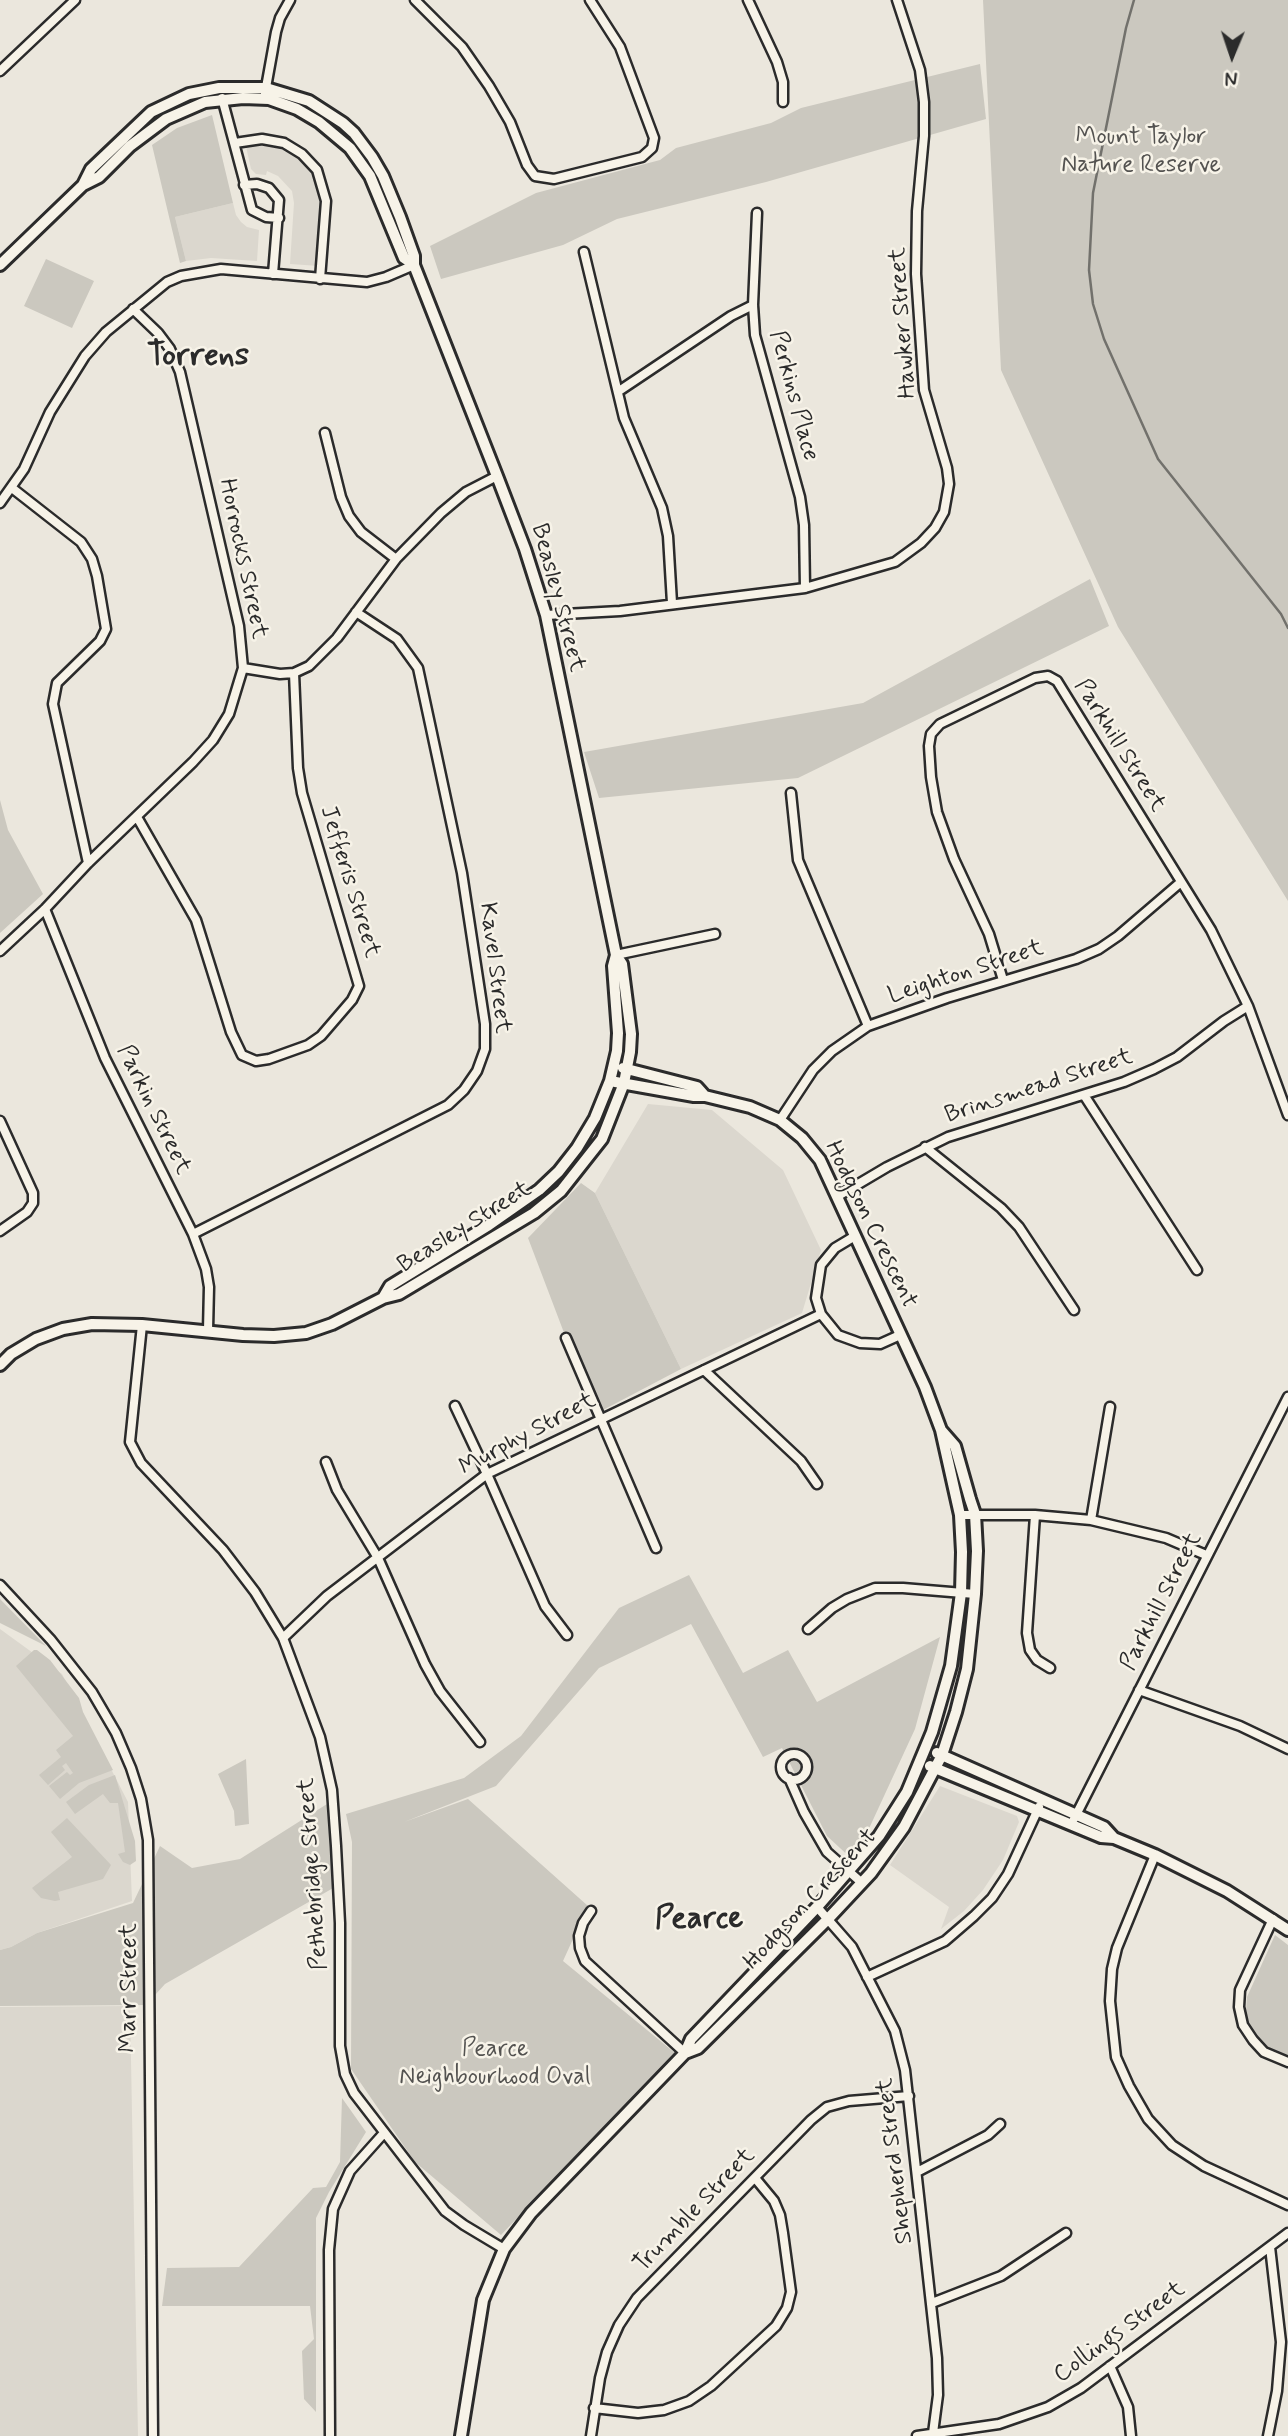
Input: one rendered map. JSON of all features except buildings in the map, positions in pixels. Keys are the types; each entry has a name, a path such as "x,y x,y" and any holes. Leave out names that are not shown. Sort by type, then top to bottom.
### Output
{"street":[{"path":"265,93 279,18 290,0"},
{"path":"415,0 462,47 489,86 510,122 527,165 535,176 554,179 642,156 652,148 654,138 620,47 590,0"},
{"path":"748,0 777,62 783,82 783,102"},
{"name":"Hawker Street","path":"546,615 620,611 805,588 895,562 906,556 935,528 944,512 949,484 947,468 924,390 917,288 917,211 924,136 924,102 920,70 897,0"},
{"path":"0,71 73,1"},
{"name":"Beasley Street","path":"0,265 83,185 91,169 151,112 190,94 265,93 309,102 343,123 362,142 383,176 414,256 414,265 525,549 546,615 616,955 622,964 631,1034 624,1083 602,1139 562,1191 512,1227 399,1294 383,1298 332,1324 306,1333 274,1336 142,1325 92,1324 63,1329 36,1339 11,1354 0,1365"},
{"path":"221,94 252,210 266,218 279,218"},
{"path":"235,143 262,139 284,143 302,154 317,170 325,190 326,201 320,279"},
{"path":"244,185 263,185 272,190 279,200 273,274"},
{"name":"Perkins Place","path":"757,212 753,305 755,335 800,497 804,525 805,588"},
{"path":"584,252 624,418 662,508 668,536 672,603"},
{"path":"0,503 24,469 50,412 85,356 106,332 167,282 181,276 221,269 367,282 414,265"},
{"path":"619,391 731,316 753,305"},
{"name":"Horrocks Street","path":"0,951 213,740 229,714 243,668 239,626 180,372 170,349 133,309"},
{"path":"325,433 341,497 349,516 362,532 396,559"},
{"path":"243,668 280,674 294,673 309,666 322,655 396,559 441,513 466,492 497,475"},
{"path":"12,488 81,542 92,559 97,576 106,629 100,641 57,684 53,704 88,863"},
{"name":"Kavel Street","path":"192,1234 448,1105 464,1090 477,1071 485,1049 485,1024 462,873 418,668 397,639 356,612"},
{"name":"Jefferis Street","path":"137,817 196,919 231,1032 242,1055 256,1061 269,1059 308,1045 321,1036 352,1000 359,986 302,793 298,768 294,673"},
{"name":"Parkhill Street","path":"1003,980 989,934 954,859 937,811 929,746 931,734 940,724 1035,678 1048,676 1057,681 1212,930 1248,1006 1288,1115"},
{"path":"791,793 798,860 868,1026"},
{"name":"Leighton Street","path":"780,1120 813,1070 832,1051 868,1026 1003,980 1076,959 1099,949 1181,882"},
{"name":"Parkin Street","path":"45,909 106,1058 192,1234 207,1278 208,1330"},
{"path":"616,955 715,934"},
{"name":"Beasley Street","path":"383,1298 390,1286 489,1225 539,1190 559,1171 582,1140 595,1118 613,1066 618,1033 612,967 616,955"},
{"name":"Brinsmead Street","path":"838,1196 925,1147 960,1133 1124,1082 1166,1063 1248,1006"},
{"name":"Hodgson Crescent","path":"613,1066 697,1087 705,1096"},
{"name":"Hodgson Crescent","path":"461,2436 483,2300 504,2249 531,2213 685,2053 691,2039 874,1844 907,1792 926,1749 951,1666 961,1593 960,1515 941,1430 925,1387 820,1160 802,1138 780,1120 750,1107 705,1096 610,1081"},
{"path":"1083,1096 1197,1270"},
{"path":"0,1121 33,1193 33,1203 27,1212 0,1231"},
{"path":"925,1147 1001,1208 1019,1227 1074,1310"},
{"path":"855,1236 835,1248 821,1265 816,1298 821,1314 838,1335 860,1343 880,1344 900,1335"},
{"name":"Murphy Street","path":"283,1638 327,1595 487,1474 821,1314"},
{"name":"Pethebridge Street","path":"142,1325 130,1442 141,1463 223,1550 255,1592 283,1638 320,1737 331,1790 336,1846 340,1923 340,2046 345,2074 354,2093 445,2211 504,2249"},
{"path":"566,1338 656,1548"},
{"path":"704,1370 801,1461 817,1484"},
{"name":"Parkhill Street","path":"1074,1820 1288,1396"},
{"path":"455,1406 545,1606 567,1635"},
{"path":"1091,1520 1110,1407"},
{"name":"Hodgson Crescent","path":"685,2053 698,2048 828,1919 887,1854 920,1800 942,1755 967,1669 977,1551 975,1514 954,1446 941,1430"},
{"path":"326,1462 337,1490 378,1558 425,1664 440,1691 480,1742"},
{"path":"960,1515 1035,1515 1091,1520 1166,1538 1206,1555"},
{"path":"1035,1515 1027,1633 1030,1650 1037,1660 1050,1668"},
{"name":"Marr Street","path":"0,1586 51,1640 92,1692 116,1733 141,1799 148,1840 153,2436"},
{"path":"808,1629 847,1598 875,1588 975,1594"},
{"path":"1139,1690 1287,1744"},
{"path":"926,1749 1074,1820 1101,1837 1114,1838 1155,1855 1227,1891 1288,1930"},
{"path":"921,1762 1040,1805"},
{"path":"789,1778 804,1812 827,1852 862,1882"},
{"path":"867,1978 945,1941 992,1898 1008,1874 1040,1805"},
{"path":"1155,1855 1117,1948 1112,1969 1110,2001 1116,2057 1148,2119 1172,2145 1204,2166 1288,2205"},
{"name":"Shepherd Street","path":"817,1907 852,1947 895,2031 908,2096 932,2304 938,2396 933,2433"},
{"path":"591,1911 579,1936 585,1961 685,2053"},
{"path":"1273,1919 1240,1990 1239,2007 1243,2025 1253,2040 1265,2052 1288,2062"},
{"name":"Trumble Street","path":"591,2436 594,2408 607,2352 619,2325 637,2298 811,2120 827,2107 849,2101 908,2096"},
{"path":"917,2172 988,2135 1000,2124"},
{"path":"330,2436 329,2250 333,2209 350,2171 384,2133"},
{"path":"594,2408 638,2413 664,2410 689,2401 711,2386 776,2326 787,2308 791,2292 783,2233 774,2201 755,2178"},
{"path":"932,2304 1001,2276 1066,2233"},
{"name":"Collings Street","path":"917,2436 975,2432 1048,2407 1081,2388 1288,2233"},
{"path":"1268,2436 1277,2391 1281,2342 1270,2246"},
{"path":"1110,2366 1128,2407 1131,2436"}],"shaded area":[{"path":"271,141 296,152 314,170 324,200 319,266 290,264 294,203 292,191 278,176 267,171 266,175 256,174 251,169 245,142"},
{"path":"233,203 241,222 247,227 259,230 257,261 211,258 186,261 175,217"},
{"path":"648,1104 712,1110 783,1170 821,1250 802,1313 681,1369 595,1193"},
{"path":"0,1629 62,1674 128,1802 132,1901 37,1933 0,1950"},
{"path":"940,1786 1017,1816 1019,1822 1003,1860 983,1890 964,1911 941,1929 949,1907 890,1865"},
{"path":"130,2006 138,2436 0,2436 0,2007"}],"green space":[{"name":"Mount Taylor Nature Reserve","path":"983,0 1288,0 1288,901 1118,627 1001,370"},
{"path":"980,64 986,119 766,182 617,219 563,245 441,279 430,246 536,193 660,160 676,148 771,123 801,108"},
{"path":"212,115 233,203 175,217 186,261 180,263 152,145 177,128"},
{"path":"46,259 94,281 72,328 24,306"},
{"path":"1090,579 1109,626 798,778 599,798 584,752 863,703"},
{"path":"0,800 8,830 43,894 0,933"},
{"path":"581,1183 595,1193 681,1369 603,1410 566,1338 528,1238"},
{"name":"Pearce Neighbourhood Oval","path":"689,1575 743,1673 788,1650 817,1702 940,1637 915,1729 854,1861 827,1836 782,1748 763,1757 691,1624 599,1668 496,1786 404,1822 468,1799 588,1906 563,1961 675,2053 501,2235 415,2162 351,2069 352,1842 346,1814 464,1778 521,1736 619,1608"},
{"path":"0,1599 46,1646 0,1623"},
{"path":"34,1650 50,1660 79,1698 83,1712 113,1770 79,1783 60,1799 49,1786 67,1772 70,1775 73,1773 66,1763 62,1766 65,1770 48,1785 39,1775 61,1757 56,1750 73,1736 16,1666"},
{"path":"246,1759 249,1824 235,1826 234,1811 218,1774"},
{"path":"115,1775 135,1841 136,1861 130,1865 123,1862 118,1854 125,1852 118,1803 110,1803 103,1794 75,1814 66,1802 89,1785"},
{"path":"327,1804 335,1887 165,1984 146,2005 0,2006 0,1950 37,1933 133,1903 160,1846 192,1868 240,1859"},
{"path":"67,1818 111,1865 103,1879 58,1892 60,1900 41,1898 32,1888 72,1857 51,1832"},
{"path":"1275,1935 1288,1945 1288,2058 1268,2050 1258,2040 1246,2011 1247,1997"},
{"path":"342,2098 366,2132 316,2218 316,2412 304,2399 302,2351 314,2339 310,2306 162,2306 167,2268 239,2267 313,2188 326,2187 340,2162"}],"waterway":[{"path":"1134,0 1093,193 1089,270 1093,304 1104,339 1158,459 1281,614 1288,628"}],"district":[{"name":"Torrens","path":"198,357"},
{"name":"Pearce","path":"699,1920"}]}
